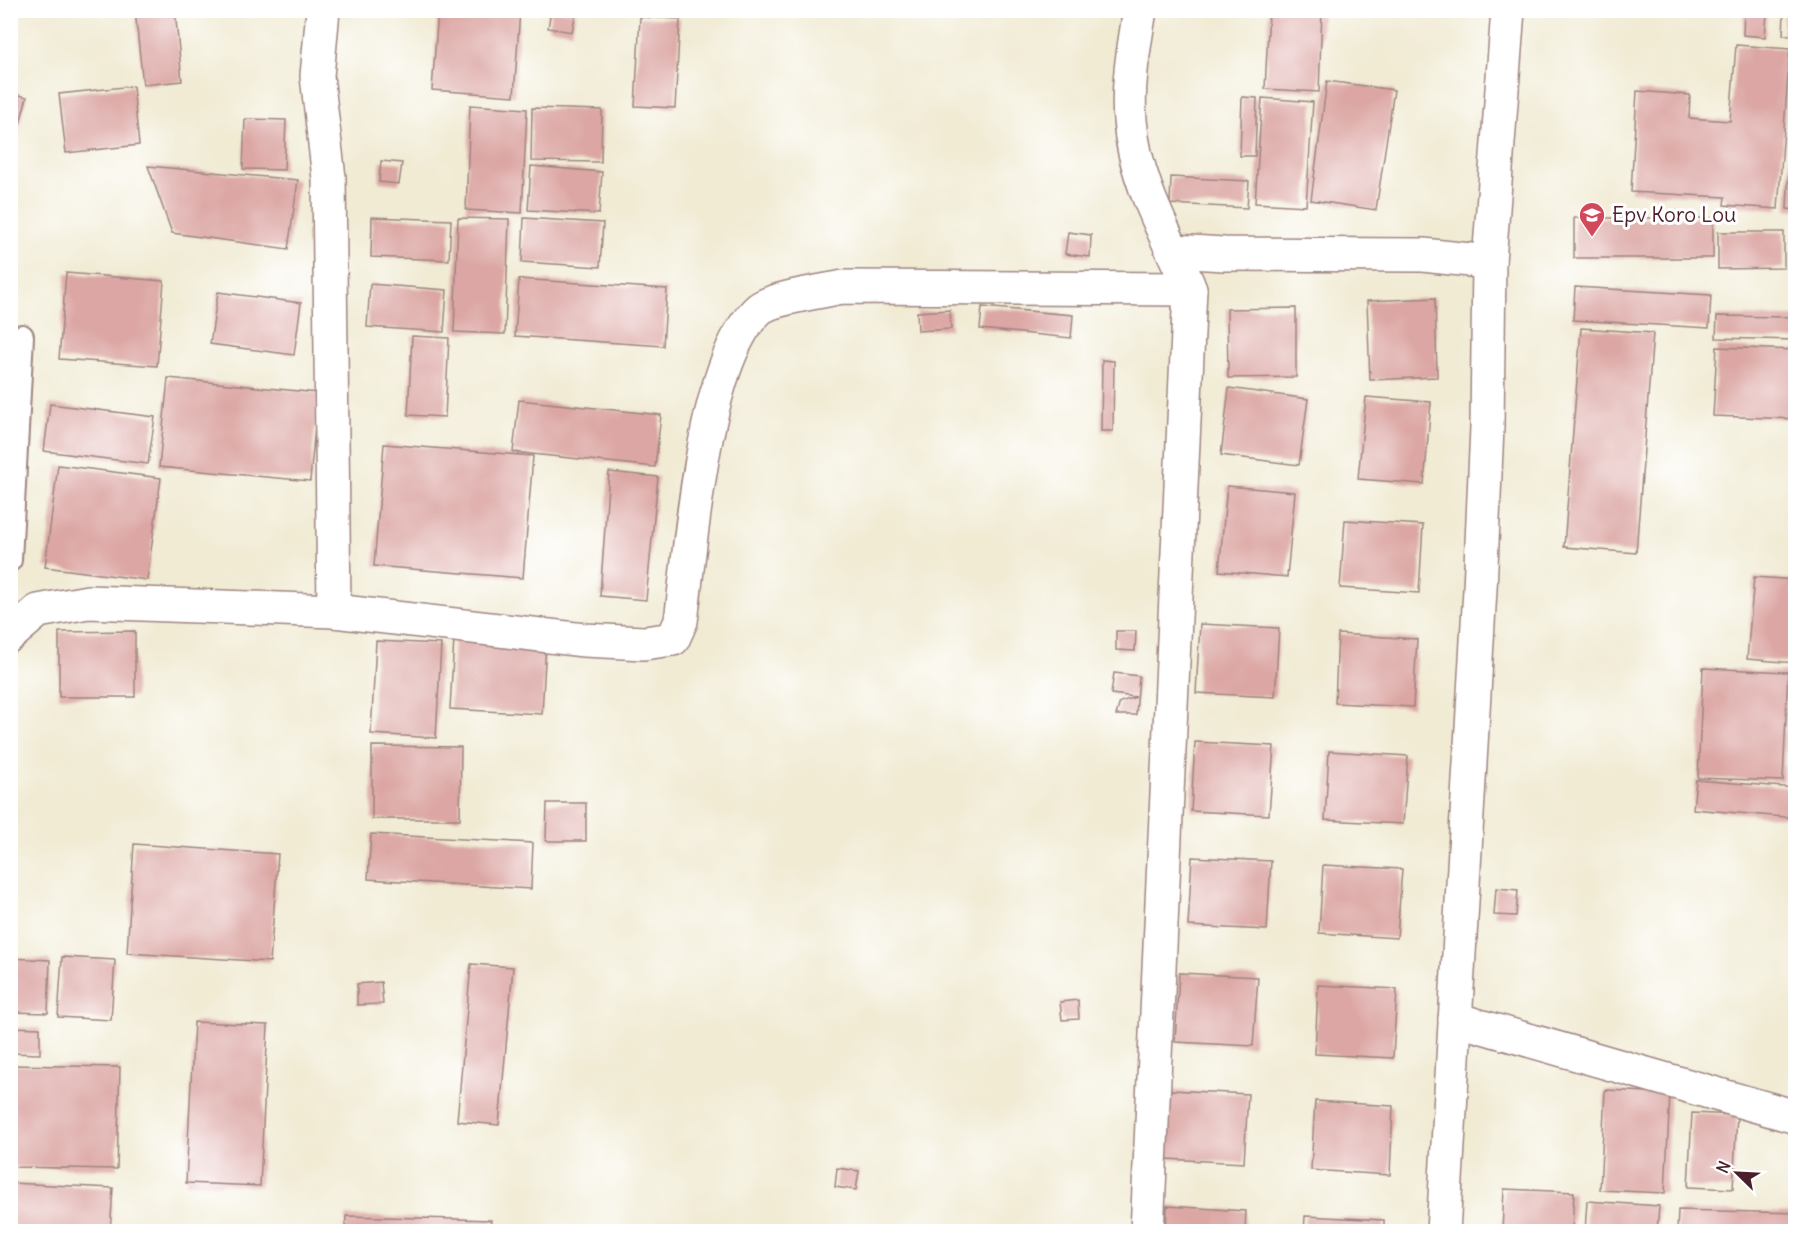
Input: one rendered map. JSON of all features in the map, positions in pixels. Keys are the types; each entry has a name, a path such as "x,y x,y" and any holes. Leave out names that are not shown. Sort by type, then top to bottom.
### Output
{"street":[{"path":"323,10 317,76 329,178 334,611"},
{"path":"1140,10 1131,70 1130,121 1140,167 1190,289 1147,1232"},
{"path":"1443,1232 1482,554 1488,427 1489,262 1508,10"},
{"path":"1174,251 1224,254 1424,255 1489,262"},
{"path":"10,635 38,611 88,602 334,611 584,640 644,643 673,639 681,621 701,471 716,393 735,344 760,308 789,298 843,287 1190,289"},
{"path":"1455,1019 1796,1117"}],"lane":[{"path":"10,560 22,336"}],"building":[{"path":"135,10 175,10 182,81 143,85"},
{"path":"438,10 520,10 514,96 432,90"},
{"path":"551,10 576,12 572,32 548,28"},
{"path":"1269,10 1322,10 1319,92 1265,89"},
{"path":"1744,11 1767,13 1765,37 1743,35"},
{"path":"1784,13 1796,14 1796,35 1783,35"},
{"path":"640,17 680,19 675,108 635,106"},
{"path":"1736,45 1790,49 1778,209 1724,205 1725,197 1631,192 1637,91 1690,95 1689,118 1730,121"},
{"path":"1794,70 1796,70 1796,210 1787,209"},
{"path":"1327,81 1394,90 1376,210 1311,200"},
{"path":"133,86 139,145 66,153 59,94"},
{"path":"10,93 27,97 11,157 10,157"},
{"path":"1242,97 1257,98 1255,156 1240,156"},
{"path":"1262,98 1313,102 1306,206 1255,203"},
{"path":"470,105 527,109 522,213 466,210"},
{"path":"532,108 602,110 601,162 531,161"},
{"path":"245,119 286,120 284,170 243,169"},
{"path":"381,161 402,163 399,184 379,182"},
{"path":"148,166 298,180 288,249 172,233"},
{"path":"531,166 602,172 599,214 528,210"},
{"path":"1171,177 1249,181 1247,208 1170,204"},
{"path":"372,217 451,220 449,260 371,257"},
{"path":"458,218 509,219 505,334 454,332"},
{"path":"524,218 603,223 600,267 522,262"},
{"path":"1574,218 1713,218 1713,258 1574,258"},
{"path":"1068,232 1091,235 1090,257 1065,254"},
{"path":"1718,232 1784,232 1784,268 1718,269"},
{"path":"10,243 18,243 16,312 10,312"},
{"path":"66,273 164,281 157,366 59,359"},
{"path":"519,279 667,289 663,346 515,336"},
{"path":"370,284 447,290 444,332 367,327"},
{"path":"1575,287 1711,295 1709,328 1573,320"},
{"path":"218,292 301,303 294,355 210,344"},
{"path":"1435,298 1437,377 1370,380 1367,301"},
{"path":"982,307 1073,315 1071,338 980,329"},
{"path":"1296,308 1296,377 1228,378 1227,309"},
{"path":"950,310 951,329 918,331 917,312"},
{"path":"1717,316 1796,317 1796,340 1716,338"},
{"path":"1581,328 1653,333 1636,553 1564,547"},
{"path":"412,336 449,338 445,417 408,415"},
{"path":"1717,347 1796,350 1796,419 1713,416"},
{"path":"1102,360 1114,361 1113,431 1101,431"},
{"path":"168,378 318,393 310,481 159,467"},
{"path":"1229,388 1308,399 1299,465 1221,455"},
{"path":"1366,397 1431,402 1424,484 1358,479"},
{"path":"519,400 661,415 655,467 513,452"},
{"path":"50,404 155,417 148,464 44,451"},
{"path":"384,444 533,456 523,578 374,566"},
{"path":"58,465 161,478 147,580 45,567"},
{"path":"609,472 658,477 646,600 600,596"},
{"path":"1227,486 1295,492 1287,577 1219,571"},
{"path":"1345,520 1423,525 1419,593 1340,588"},
{"path":"1754,577 1796,580 1796,663 1747,659"},
{"path":"1200,624 1279,628 1275,697 1196,693"},
{"path":"135,631 135,697 59,697 59,632"},
{"path":"1116,631 1136,631 1135,651 1116,650"},
{"path":"1338,634 1417,639 1413,707 1335,703"},
{"path":"454,639 546,643 542,714 450,709"},
{"path":"376,641 441,644 436,738 371,734"},
{"path":"1703,668 1788,672 1783,781 1698,778"},
{"path":"1114,673 1139,676 1136,715 1116,715 1120,702 1136,697 1111,694"},
{"path":"1195,742 1274,746 1269,815 1191,811"},
{"path":"372,746 461,747 460,819 372,819"},
{"path":"1329,751 1408,756 1403,824 1325,820"},
{"path":"1696,780 1796,788 1796,818 1693,809"},
{"path":"547,803 586,803 586,841 546,841"},
{"path":"371,834 533,843 531,889 368,879"},
{"path":"134,844 278,854 270,962 127,953"},
{"path":"1192,857 1271,861 1267,930 1188,926"},
{"path":"1323,865 1402,869 1397,938 1319,933"},
{"path":"1496,888 1518,890 1516,916 1494,915"},
{"path":"62,957 115,960 111,1020 58,1017"},
{"path":"10,958 50,960 48,1013 10,1012"},
{"path":"471,964 513,967 499,1125 457,1121"},
{"path":"1179,973 1258,977 1253,1046 1175,1042"},
{"path":"381,982 383,1004 357,1005 357,984"},
{"path":"1318,985 1397,989 1393,1058 1315,1054"},
{"path":"1078,1000 1079,1019 1062,1020 1060,1002"},
{"path":"194,1022 268,1025 260,1186 186,1183"},
{"path":"10,1027 40,1028 40,1054 10,1053"},
{"path":"10,1065 120,1067 117,1169 10,1167"},
{"path":"1170,1090 1248,1094 1244,1163 1166,1159"},
{"path":"1605,1090 1670,1093 1665,1193 1600,1190"},
{"path":"1315,1101 1393,1106 1390,1175 1311,1170"},
{"path":"1692,1113 1737,1115 1733,1189 1688,1187"},
{"path":"837,1168 859,1171 856,1190 835,1187"},
{"path":"10,1183 113,1188 110,1232 10,1232"},
{"path":"1504,1189 1574,1192 1572,1232 1502,1232"},
{"path":"1587,1201 1659,1206 1657,1232 1585,1232"},
{"path":"1167,1206 1246,1211 1245,1232 1166,1232"},
{"path":"1678,1210 1796,1213 1796,1232 1677,1232"},
{"path":"346,1216 491,1220 490,1232 345,1232"},
{"path":"1305,1216 1384,1220 1384,1232 1304,1232"}],"place":[{"name":"Epv Koro Lou","path":"1592,238"}]}
